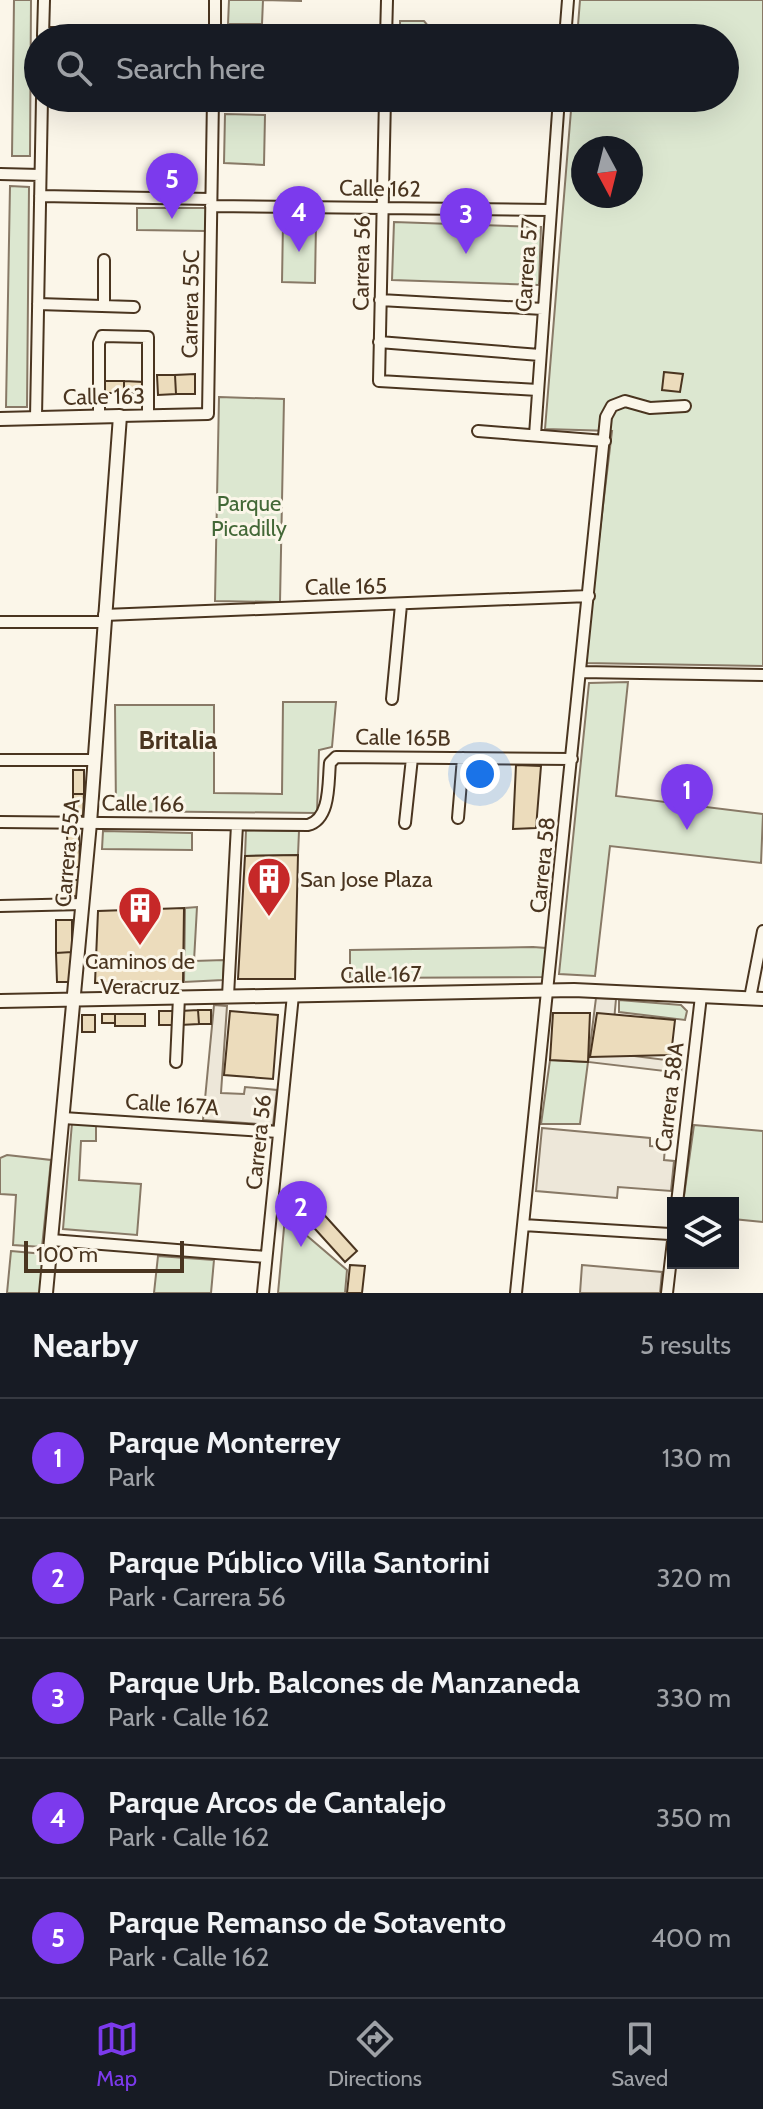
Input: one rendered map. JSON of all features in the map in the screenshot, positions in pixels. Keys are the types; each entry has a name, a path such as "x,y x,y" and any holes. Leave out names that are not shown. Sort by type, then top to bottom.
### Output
{"street":[{"path":"43,24 44,0"},
{"path":"215,0 215,24"},
{"path":"386,24 387,0"},
{"path":"566,24 568,0"},
{"path":"36,417 42,112"},
{"name":"Carrera 55C","path":"208,414 213,112"},
{"name":"Carrera 56","path":"385,112 379,381 538,390"},
{"name":"Carrera 57","path":"535,435 558,112"},
{"path":"0,174 40,175"},
{"name":"Calle 162","path":"40,196 382,208 549,210"},
{"path":"104,260 104,306"},
{"path":"380,300 543,309"},
{"path":"38,304 134,307"},
{"path":"99,416 99,343 102,336 148,337 148,415"},
{"path":"379,342 540,355"},
{"name":"Carrera 58","path":"516,1293 606,417 612,406 625,401 650,408 685,406"},
{"name":"Calle 163","path":"0,419 208,414"},
{"name":"Carrera 55A","path":"46,1293 90,823 120,416"},
{"path":"478,431 605,441"},
{"name":"Calle 165","path":"0,622 589,596"},
{"path":"392,699 401,605"},
{"path":"581,672 763,675"},
{"name":"Calle 165B","path":"237,825 315,823 323,814 330,763 336,757 572,759"},
{"path":"405,823 412,758"},
{"path":"458,818 463,758"},
{"path":"0,760 94,760"},
{"name":"Calle 166","path":"0,822 237,825"},
{"path":"228,996 237,825"},
{"path":"0,906 83,904"},
{"path":"756,999 763,931"},
{"name":"Calle 167","path":"0,1001 549,990 756,999"},
{"name":"Carrera 56","path":"263,1293 293,995"},
{"name":"Carrera 58A","path":"678,1197 701,996"},
{"path":"176,1062 179,997"},
{"name":"Calle 167A","path":"63,1118 279,1132"},
{"path":"523,1225 667,1237"},
{"path":"51,1240 266,1257"},
{"path":"667,1293 669,1269"}],"green space":[{"path":"14,0 31,0 31,24 24,24 24,112 30,112 30,156 12,156"},
{"path":"229,0 263,0 262,24 228,24"},
{"path":"580,0 763,0 763,666 584,663 612,431 545,429 571,112 739,112 739,24 578,24"},
{"path":"400,21 424,21 426,24 400,24"},
{"path":"225,114 265,115 264,165 224,163"},
{"path":"10,186 29,187 27,407 6,407"},
{"path":"137,208 207,208 206,231 137,230"},
{"path":"283,222 316,223 315,283 282,282"},
{"path":"394,222 541,227 539,285 392,280"},
{"name":"Parque Picadilly","path":"219,397 284,399 280,602 215,601"},
{"path":"628,682 616,796 763,814 761,863 610,846 595,976 559,974 589,683"},
{"path":"283,702 336,702 332,747 319,750 317,813 116,811 115,705 214,705 214,793 282,794"},
{"path":"246,830 299,831 298,855 245,856"},
{"path":"103,831 192,833 192,850 102,849"},
{"path":"197,907 194,961 224,960 223,980 184,982 185,908"},
{"path":"546,948 544,977 350,978 350,950"},
{"path":"619,1000 681,1005 687,1011 685,1020 619,1012"},
{"path":"550,1060 588,1062 580,1124 541,1124"},
{"path":"72,1123 96,1124 96,1141 81,1141 79,1180 141,1184 137,1235 63,1229"},
{"path":"694,1125 763,1131 763,1222 739,1220 739,1197 684,1197"},
{"path":"7,1155 51,1160 42,1247 13,1245 16,1195 0,1194 0,1158"},
{"path":"285,1217 347,1270 345,1293 278,1293"},
{"path":"11,1251 44,1254 40,1293 7,1293"},
{"path":"158,1256 214,1260 211,1293 154,1293"}],"shaded area":[{"path":"596,998 616,999 612,1043 619,1054 682,1062 681,1073 588,1062"},
{"path":"214,1005 227,1006 221,1093 244,1094 245,1087 277,1090 273,1125 203,1120"},
{"path":"542,1128 650,1138 650,1146 665,1147 664,1160 674,1161 671,1191 618,1187 617,1198 536,1191"},
{"path":"582,1265 662,1272 660,1293 580,1293"}],"building":[{"path":"664,372 683,374 680,392 662,390"},
{"path":"195,374 195,394 176,394 175,375"},
{"path":"157,375 175,375 176,394 158,395"},
{"path":"103,381 124,381 124,393 103,393"},
{"path":"124,381 144,382 143,393 124,393"},
{"path":"516,765 541,766 536,828 513,829"},
{"path":"73,770 84,770 84,794 73,794"},
{"path":"73,794 84,794 83,816 73,815"},
{"path":"79,832 80,867 68,867 67,833"},
{"name":"San Jose Plaza","path":"298,855 295,979 238,979 245,856"},
{"path":"67,880 78,880 78,896 67,897"},
{"name":"Caminos de Veracruz","path":"184,908 183,982 95,983 98,911"},
{"path":"56,920 72,920 72,952 56,953"},
{"path":"72,952 73,982 57,982 56,953"},
{"path":"198,1010 211,1010 211,1024 199,1024"},
{"path":"198,1010 199,1024 180,1025 180,1011"},
{"path":"159,1011 173,1011 174,1025 159,1025"},
{"path":"230,1011 278,1015 273,1079 224,1075"},
{"path":"553,1013 590,1013 588,1062 550,1060"},
{"path":"597,1013 675,1020 671,1055 590,1057"},
{"path":"102,1014 115,1014 115,1023 102,1023"},
{"path":"115,1014 145,1014 145,1026 115,1026"},
{"path":"82,1015 95,1015 95,1032 82,1032"},
{"path":"288,1190 312,1191 311,1206 294,1225 285,1217"},
{"path":"318,1208 357,1251 345,1262 306,1219"},
{"path":"350,1265 365,1266 362,1293 347,1293"}],"place":[{"name":"Parque Remanso de Sotavento","path":"172,219"},
{"name":"Parque Arcos de Cantalejo","path":"299,252"},
{"name":"Parque Urb. Balcones de Manzaneda","path":"466,254"},
{"name":"Parque Monterrey","path":"687,830"},
{"name":"San Jose Plaza","path":"269,918"},
{"name":"Caminos de Veracruz","path":"140,947"},
{"name":"Parque Público Villa Santorini","path":"301,1247"}],"district":[{"name":"Britalia","path":"178,740"}]}
